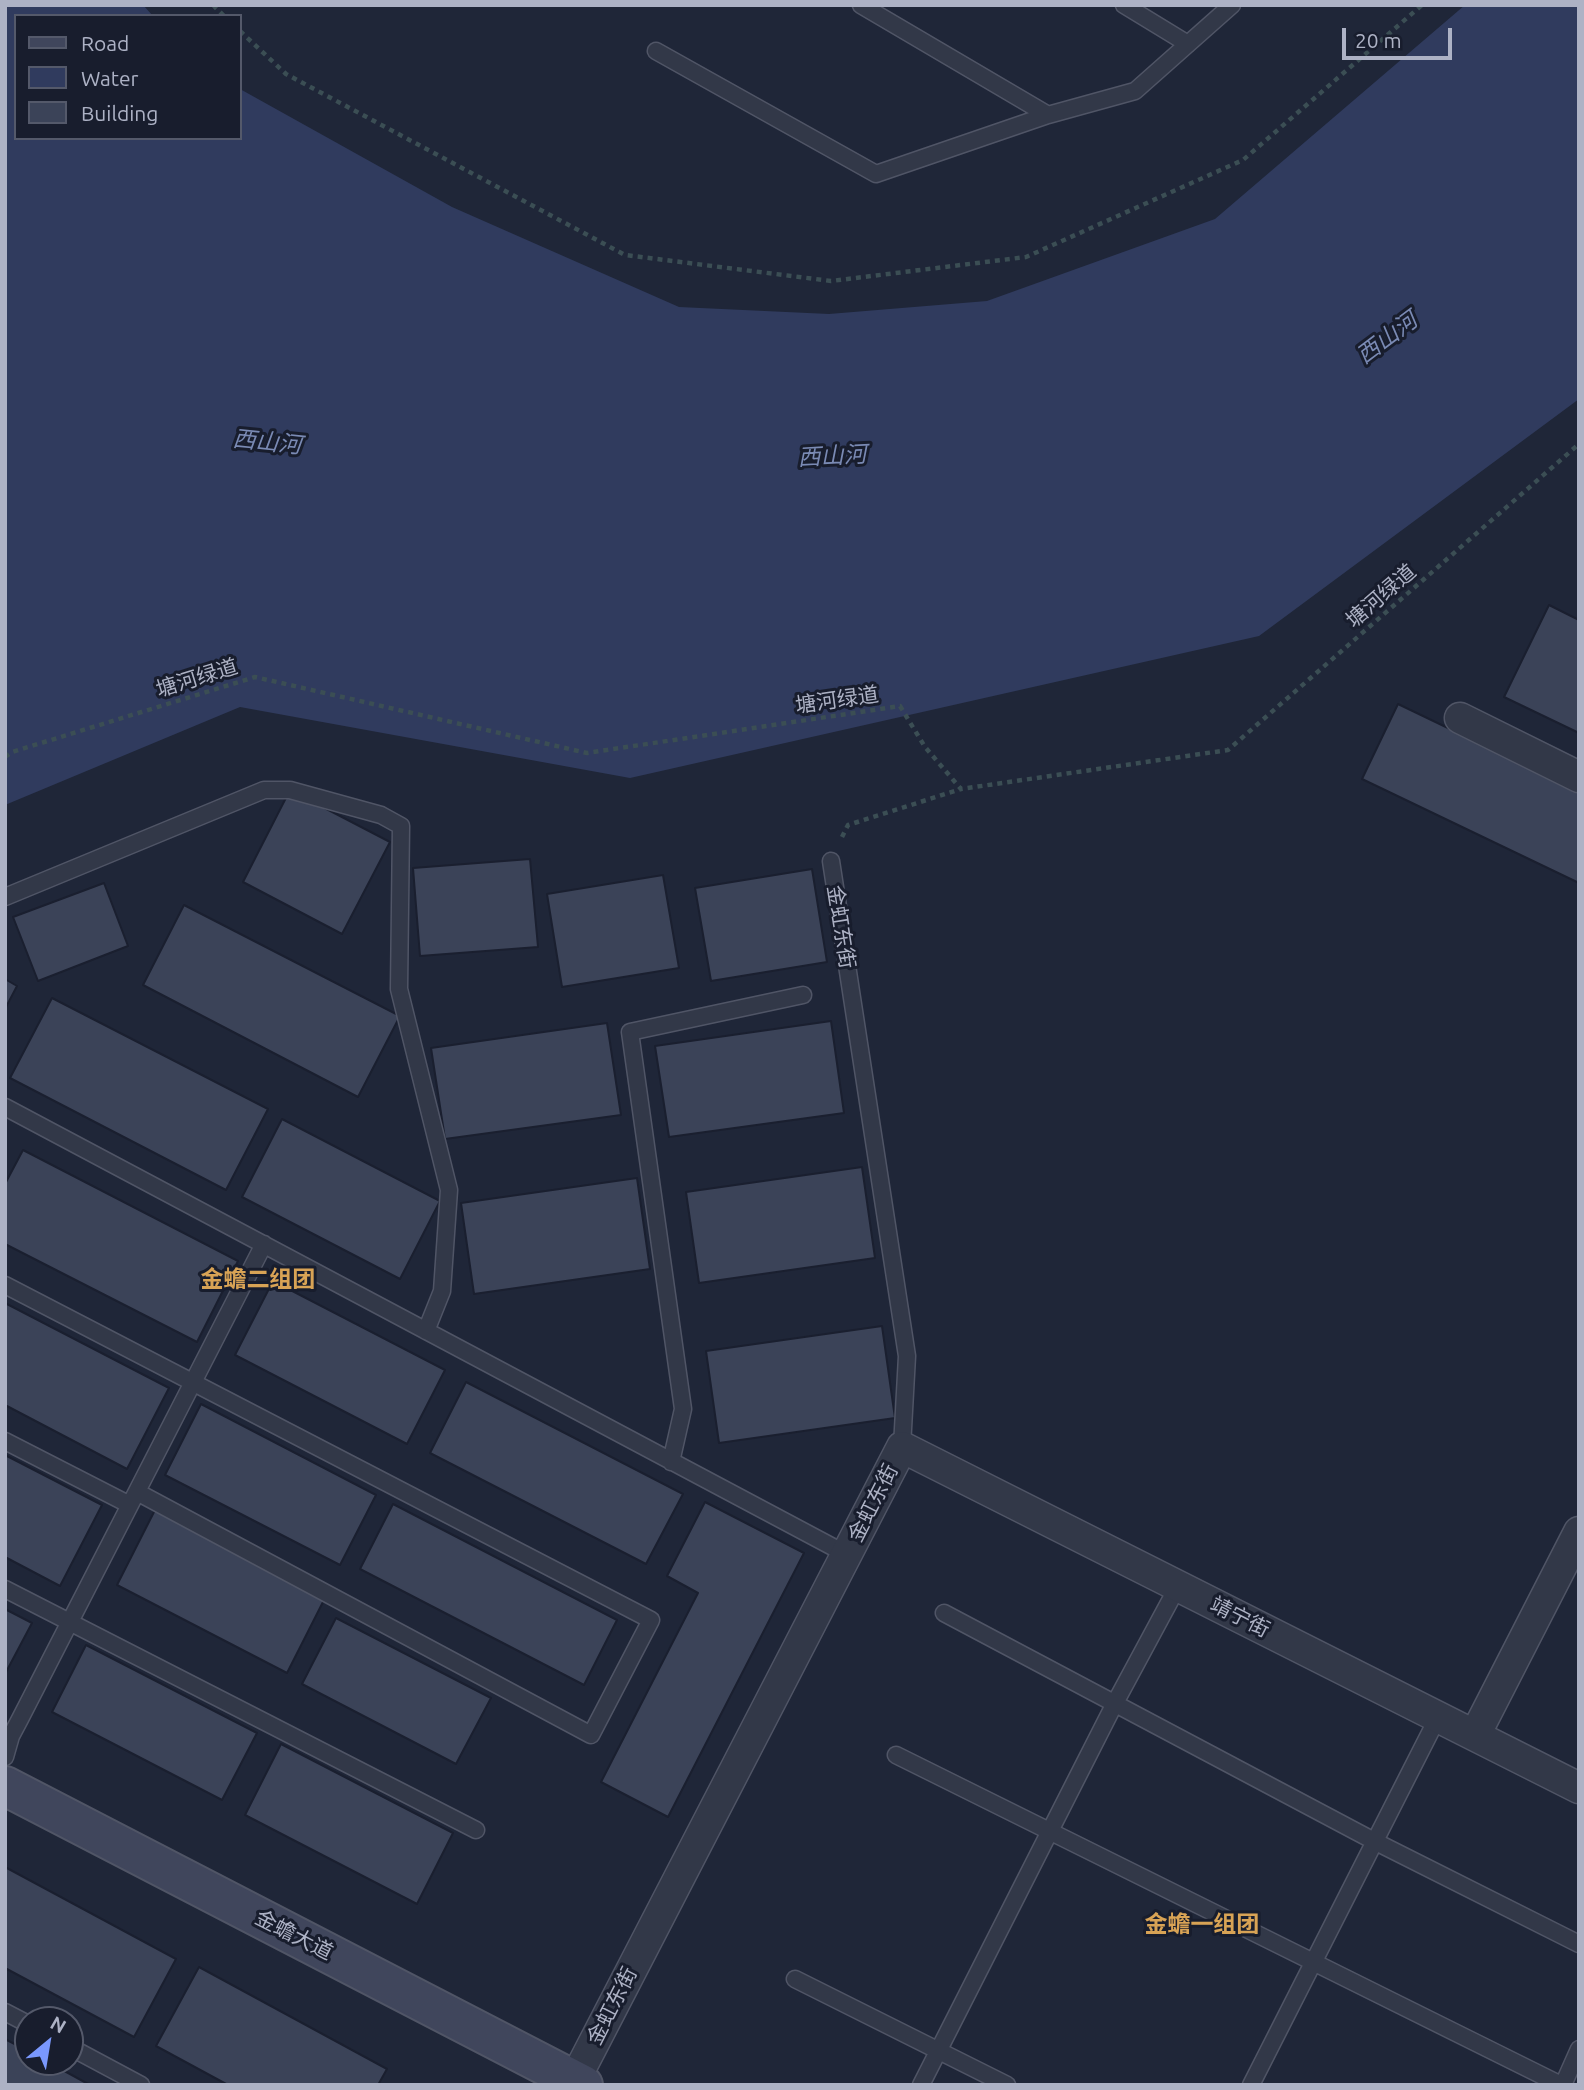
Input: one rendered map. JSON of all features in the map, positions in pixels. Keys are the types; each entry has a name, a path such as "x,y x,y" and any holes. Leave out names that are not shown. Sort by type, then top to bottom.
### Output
{"street":[{"path":"1460,718 1579,777"},
{"name":"金虹东街","path":"576,2083 902,1447"},
{"name":"靖宁街","path":"902,1447 1579,1788"},
{"path":"1475,1735 1579,1532"},
{"name":"金蟾大道","path":"5,1786 576,2083"}],"lane":[{"path":"861,5 888,12 1048,115"},
{"path":"1124,5 1188,44"},
{"path":"656,51 876,174 1048,115 1135,91 1232,5"},
{"path":"5,897 264,790 290,790 381,815 401,827 399,989 449,1189 442,1291 426,1331"},
{"name":"金虹东街","path":"831,861 907,1356 902,1447"},
{"path":"671,1462 683,1409 630,1032 803,995"},
{"path":"5,1107 846,1555"},
{"path":"5,1757 13,1715 70,1623 264,1244"},
{"path":"5,1285 651,1620 591,1735 133,1499 5,1441"},
{"path":"921,2085 1115,1703 1178,1586"},
{"path":"5,1590 476,1830"},
{"path":"944,1613 1374,1841 1579,1944"},
{"path":"1251,2085 1438,1717"},
{"path":"896,1755 1562,2085 1579,2049"},
{"path":"795,1979 1007,2085"},
{"path":"84,2055 138,2084"}],"path":[{"name":"塘河绿道","path":"5,757 12,752 255,677 587,753 900,706 925,747 961,789 1228,750 1579,444"},
{"path":"831,861 848,825 961,789"}],"water":[{"name":"西山河","path":"5,5 143,5 151,14 14,14 14,140 242,140 242,90 452,207 679,307 829,314 987,301 1215,219 1465,5 1579,5 1579,399 1259,636 630,778 240,707 5,805"}],"building":[{"path":"1549,605 1579,620 1579,733 1504,697"},
{"path":"1398,704 1579,791 1579,883 1362,779"},
{"path":"290,790 390,842 342,934 243,882"},
{"path":"530,859 538,947 420,956 413,868"},
{"path":"812,869 827,962 711,981 695,888"},
{"path":"663,875 679,968 562,987 547,894"},
{"path":"104,883 128,946 38,981 13,917"},
{"path":"184,905 400,1016 358,1097 143,985"},
{"path":"5,979 17,986 5,1009"},
{"path":"52,998 268,1109 226,1190 10,1078"},
{"path":"831,1021 844,1113 669,1137 655,1046"},
{"path":"607,1023 621,1115 445,1139 431,1048"},
{"path":"282,1119 440,1201 400,1279 242,1197"},
{"path":"23,1150 238,1261 197,1342 5,1244 5,1184"},
{"path":"862,1167 875,1258 699,1283 686,1192"},
{"path":"637,1178 650,1269 474,1294 461,1203"},
{"path":"273,1281 445,1370 407,1444 235,1355"},
{"path":"5,1303 169,1388 127,1469 5,1405"},
{"path":"882,1326 895,1418 719,1443 706,1351"},
{"path":"466,1382 683,1494 646,1564 430,1453"},
{"path":"201,1404 376,1495 340,1565 165,1475"},
{"path":"5,1455 102,1505 60,1586 5,1557"},
{"path":"705,1502 804,1553 668,1817 601,1782 698,1593 667,1576"},
{"path":"393,1504 617,1620 584,1685 360,1569"},
{"path":"155,1510 325,1598 287,1673 117,1585"},
{"path":"5,1609 32,1623 5,1674"},
{"path":"336,1618 491,1698 456,1764 302,1684"},
{"path":"86,1645 257,1733 222,1800 52,1712"},
{"path":"281,1744 453,1833 417,1904 245,1815"},
{"path":"5,1867 176,1959 134,2037 84,2010 84,2006 76,2006 5,1968"},
{"path":"199,1967 387,2069 378,2085 228,2085 156,2046"},
{"path":"5,2039 14,2044 14,2076 74,2076 90,2085 5,2085"}],"district":[{"name":"金蟾二组团","path":"258,1279"},
{"name":"金蟾一组团","path":"1202,1924"}]}
